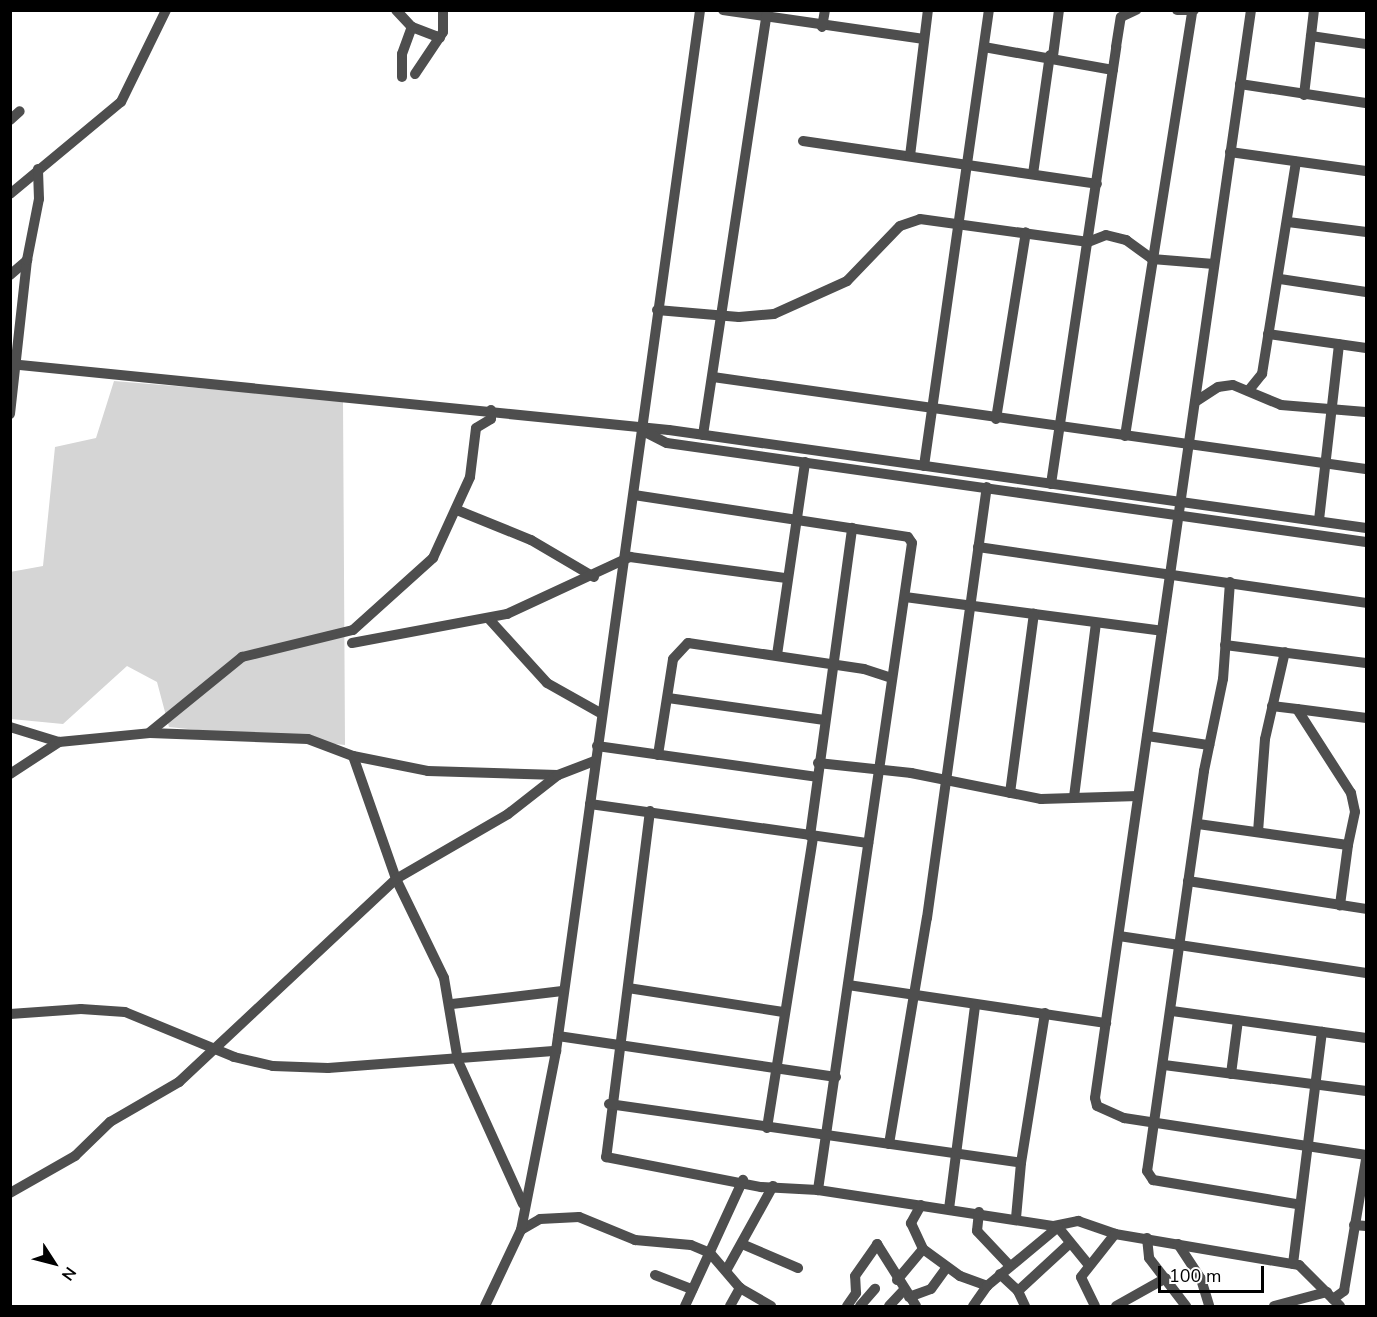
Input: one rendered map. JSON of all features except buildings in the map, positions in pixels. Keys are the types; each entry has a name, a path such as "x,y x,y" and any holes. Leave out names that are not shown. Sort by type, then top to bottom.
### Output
{"street":[{"path":"10,194 121,102 166,10"},
{"path":"415,74 440,38 443,10"},
{"path":"485,1306 521,1230 523,1204 556,1051 562,992 644,431 657,310 700,10"},
{"path":"723,10 822,27 924,39"},
{"path":"822,27 825,10"},
{"path":"910,156 928,10"},
{"path":"924,466 935,410 989,10"},
{"path":"1033,174 1059,10"},
{"path":"1051,484 1121,17 1136,10"},
{"path":"1125,436 1193,12 1177,10"},
{"path":"1251,10 1106,1023 1097,1106 1154,1125 1306,1146 1366,1157 1344,1291 1333,1299 1274,1306"},
{"path":"1304,95 1314,10"},
{"path":"397,11 412,27 440,38"},
{"path":"703,435 766,16"},
{"path":"402,77 402,54 412,27"},
{"path":"1311,36 1366,44"},
{"path":"984,46 1052,56 1113,70"},
{"path":"1240,84 1366,103"},
{"path":"10,120 20,111"},
{"path":"803,141 1097,184"},
{"path":"1230,152 1366,171"},
{"path":"1249,390 1260,380 1280,279 1296,162"},
{"path":"10,414 27,260 39,199 38,169"},
{"path":"657,310 721,315 771,315 818,297 861,272 892,234 912,221 960,223 1088,242 1118,238 1152,259 1214,264"},
{"path":"1288,222 1366,232"},
{"path":"996,419 1026,232"},
{"path":"10,276 27,260"},
{"path":"1280,279 1366,292"},
{"path":"1268,334 1366,348"},
{"path":"1319,520 1334,408 1331,381 1340,344"},
{"path":"14,364 491,410 644,431 703,435 1181,500 1366,528"},
{"path":"713,377 1059,428 1366,469"},
{"path":"1195,402 1218,387 1249,390 1281,405 1366,412"},
{"path":"150,733 242,657 353,630 433,558 457,510 470,477 474,433 491,419 491,410"},
{"path":"644,431 667,443 987,488 1179,512 1366,542"},
{"path":"777,655 785,578 805,462"},
{"path":"889,1144 916,993 987,488"},
{"path":"634,495 796,519 910,539 905,597 878,769 828,1137 818,1190"},
{"path":"457,510 531,540 594,577"},
{"path":"767,1128 783,1012 812,837 818,763 852,528"},
{"path":"978,547 1170,572 1366,603"},
{"path":"352,643 489,619 594,577 624,558 785,578"},
{"path":"1230,582 1225,645 1188,881 1172,1011 1147,1171 1153,1180 1297,1204"},
{"path":"905,597 1162,631"},
{"path":"1010,793 1034,614"},
{"path":"489,619 547,683 602,714"},
{"path":"1074,797 1096,622"},
{"path":"658,755 673,658 681,645 711,644 834,664 892,678"},
{"path":"1225,645 1366,663"},
{"path":"1258,832 1272,706 1285,652"},
{"path":"668,698 824,720"},
{"path":"1272,706 1366,718"},
{"path":"1297,709 1351,793 1355,812 1340,905"},
{"path":"10,728 59,742 150,733 308,739 353,756 428,771 558,775"},
{"path":"1147,736 1209,745"},
{"path":"10,774 59,742"},
{"path":"597,746 817,777"},
{"path":"353,756 396,879 452,1004 458,1061 523,1204"},
{"path":"10,1193 75,1156 97,1132 179,1082 396,879 508,814 558,775 595,761"},
{"path":"818,763 878,769 1041,799 1138,796"},
{"path":"590,804 650,811 812,837 868,843"},
{"path":"650,811 628,988 609,1104 606,1157 773,1186 980,1212 1057,1226 1078,1221 1115,1234 1293,1263 1333,1299"},
{"path":"1198,824 1348,845"},
{"path":"1188,881 1366,909"},
{"path":"1119,936 1366,972"},
{"path":"848,985 916,993 975,1005 1106,1023"},
{"path":"628,988 783,1012"},
{"path":"452,1004 562,992"},
{"path":"949,1209 958,1154 975,1005"},
{"path":"10,1014 81,1009 124,1012 214,1049 273,1066 458,1061 556,1051"},
{"path":"1172,1011 1366,1038"},
{"path":"1016,1218 1021,1163 1045,1013"},
{"path":"1231,1074 1238,1020"},
{"path":"1293,1263 1297,1204 1322,1032"},
{"path":"558,1036 836,1077"},
{"path":"1164,1065 1366,1091"},
{"path":"609,1104 1021,1163"},
{"path":"685,1306 743,1180"},
{"path":"728,1269 773,1186"},
{"path":"921,1205 911,1223 923,1249 947,1267 987,1286"},
{"path":"980,1212 977,1231 1010,1266"},
{"path":"521,1230 540,1219 579,1217 635,1240 680,1243 710,1253 728,1269 740,1288 771,1306"},
{"path":"1354,1225 1366,1226"},
{"path":"973,1306 987,1286 1057,1226"},
{"path":"1057,1226 1069,1244 1088,1264"},
{"path":"1080,1306 1093,1304 1082,1280 1088,1264 1115,1234"},
{"path":"1147,1238 1149,1258 1167,1278 1186,1306"},
{"path":"742,1244 798,1268"},
{"path":"847,1306 856,1293 855,1276 874,1244 909,1298"},
{"path":"1018,1291 1069,1244"},
{"path":"1178,1244 1201,1279 1209,1306"},
{"path":"897,1280 923,1249"},
{"path":"889,1306 931,1289 947,1267"},
{"path":"1000,1274 1018,1291 1025,1306"},
{"path":"655,1275 692,1289"},
{"path":"1116,1306 1167,1278"},
{"path":"730,1306 740,1288"},
{"path":"860,1306 875,1289"}],"shaded area":[{"path":"114,381 343,400 345,745 169,727 157,682 127,666 63,724 11,719 10,572 43,566 55,447 96,438"}]}
